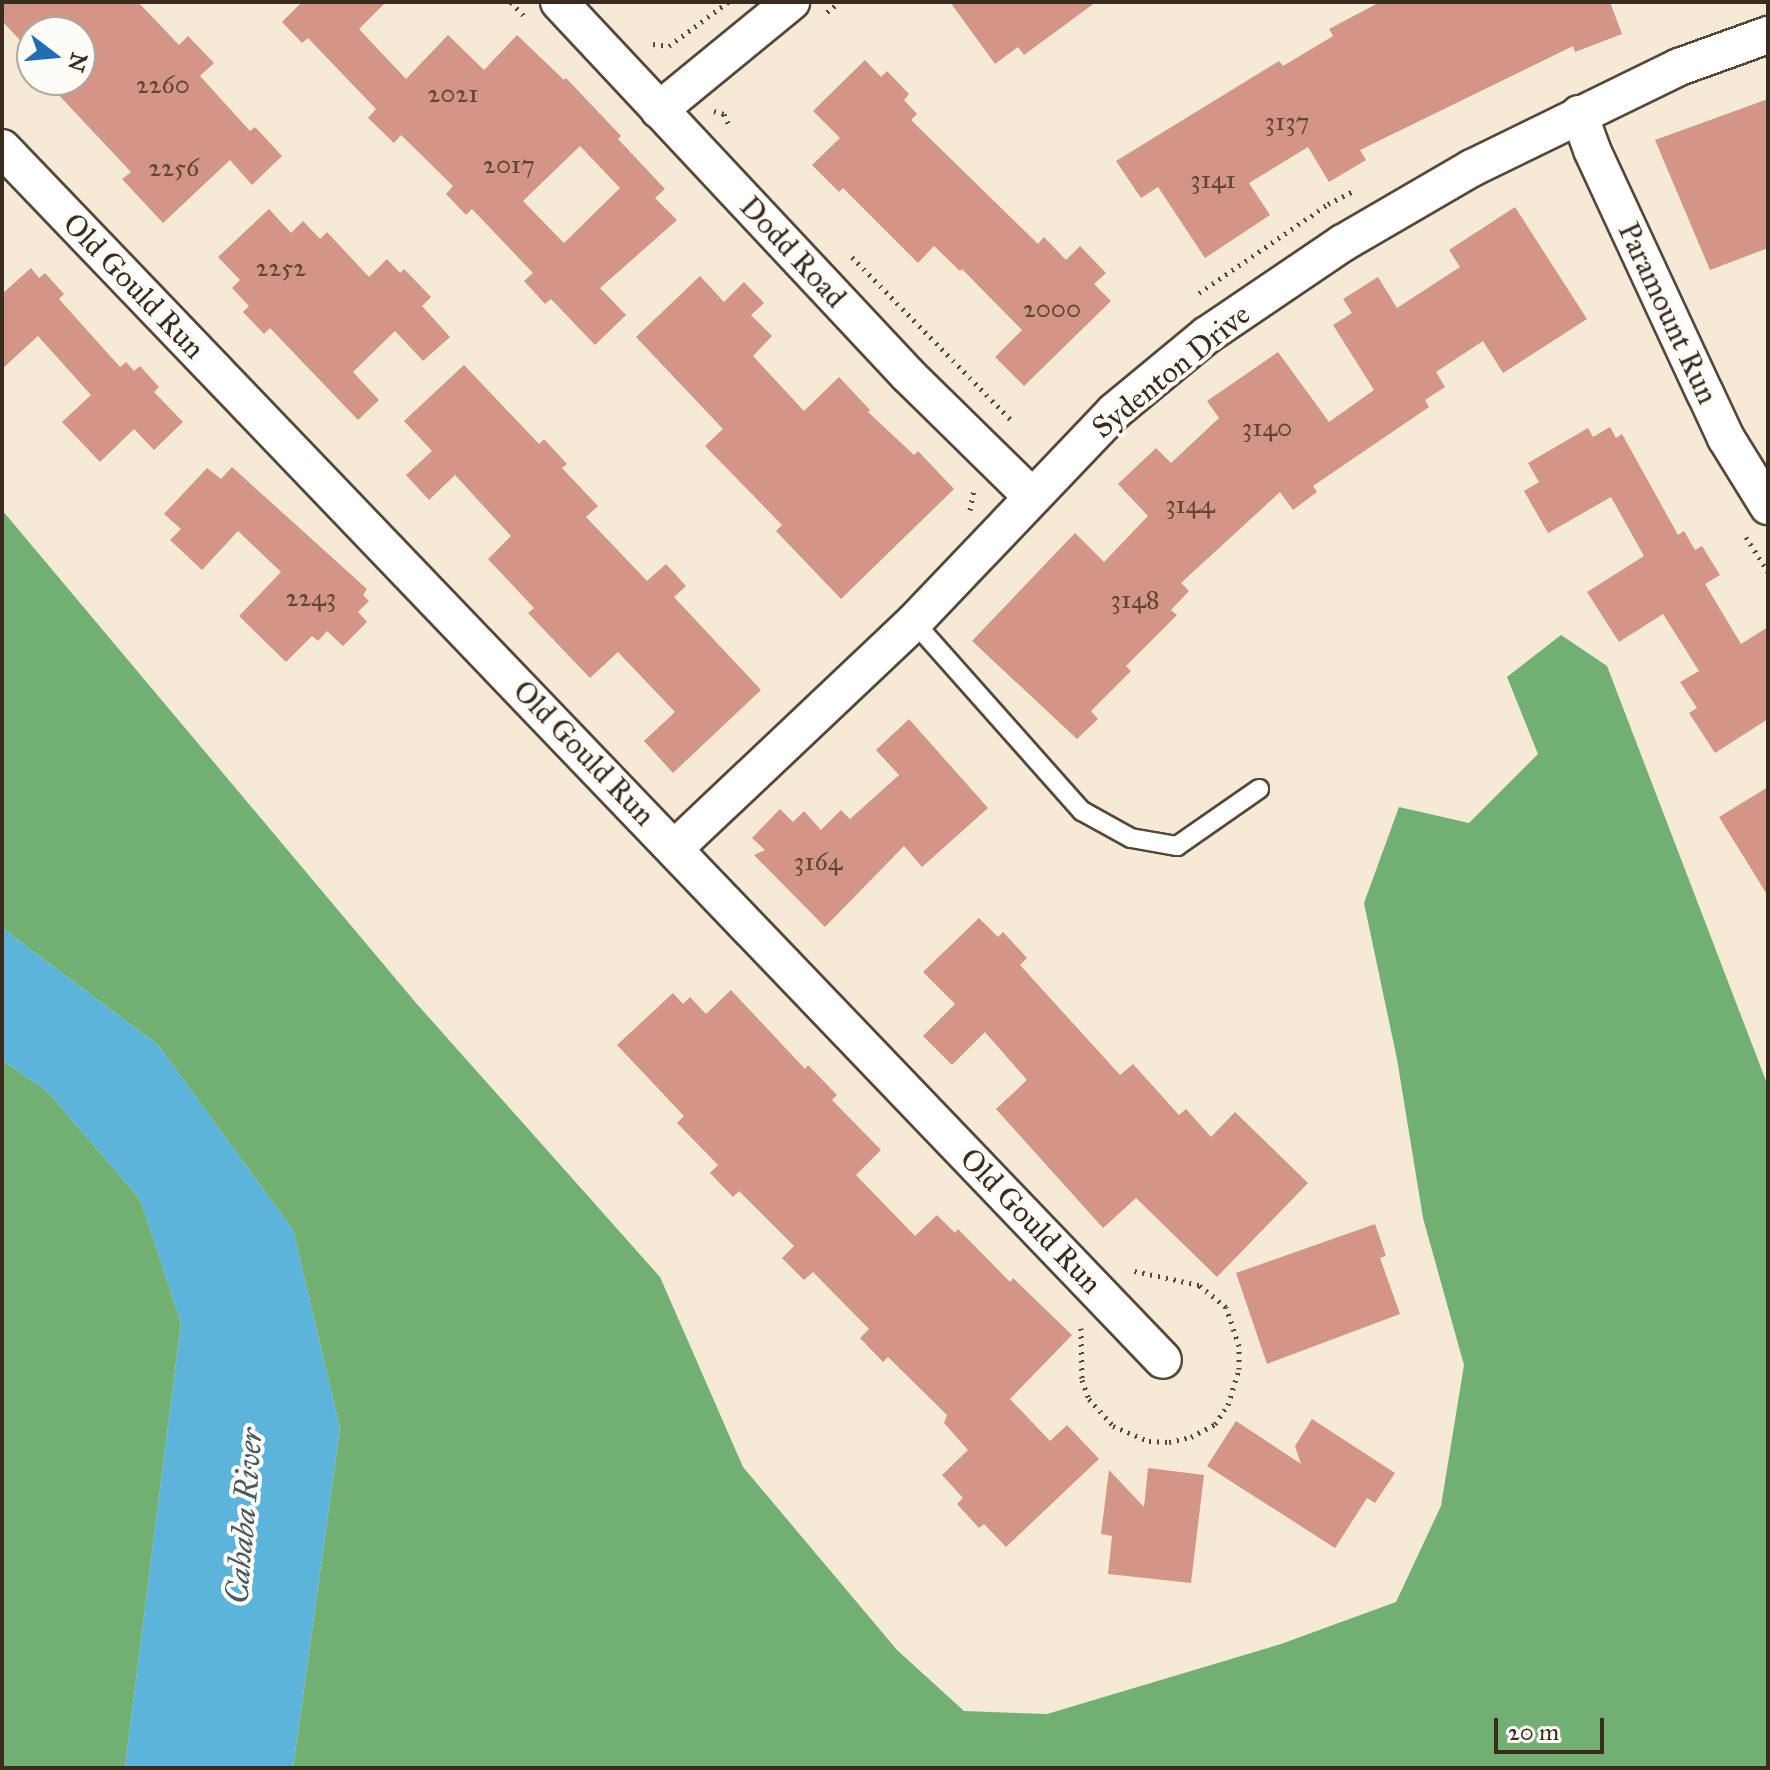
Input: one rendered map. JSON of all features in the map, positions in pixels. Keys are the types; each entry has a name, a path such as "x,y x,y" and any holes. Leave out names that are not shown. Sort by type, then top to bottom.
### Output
{"street":[{"name":"Dodd Road","path":"559,2 908,375 1032,497"},
{"path":"659,110 791,2"},
{"name":"Sydenton Drive","path":"675,848 914,622 1115,411 1207,335 1343,243 1472,168 1679,67 1768,35"},
{"name":"Paramount Run","path":"1579,114 1592,150 1726,438 1768,506"},
{"name":"Old Gould Run","path":"2,148 1163,1360"}],"lane":[{"path":"914,622 1082,811 1131,838 1177,846 1259,789"}],"path":[{"path":"653,44 669,46 728,2"}],"green space":[{"path":"2,510 416,1003 660,1277 743,1467 897,1650 964,1711 1047,1714 1281,1644 1396,1602 1441,1506 1464,1365 1423,1218 1397,1059 1364,903 1399,807 1469,823 1538,754 1507,677 1561,635 1607,666 1768,1086 1768,1768 293,1768 340,1428 293,1230 158,1045 2,928"},
{"path":"2,1060 47,1091 140,1199 181,1323 125,1768 2,1768"}],"water":[{"name":"Cahaba River","path":"2,928 158,1045 293,1230 340,1428 293,1768 125,1768 181,1323 140,1199 47,1091 2,1060"}],"building":[{"path":"2,2 138,2 179,45 188,36 214,63 200,76 250,131 255,127 282,156 252,185 230,160 163,223 122,179 131,172 60,96 96,96 96,16 16,16 16,36 2,21"},
{"path":"302,2 386,2 359,29 406,79 448,35 484,70 517,35 564,80 566,78 621,136 618,139 665,189 655,198 677,220 600,288 626,315 595,345 551,299 545,304 524,281 533,273 472,209 466,215 446,194 453,186 401,135 394,143 368,118 376,109 308,38 302,43 282,22","holes":["580,146 620,188 564,243 523,201"]},
{"path":"950,2 1096,2 1024,55 1018,47 995,64"},
{"path":"1380,2 1610,2 1622,34 1575,52 1573,46 1360,150 1366,160 1329,182 1308,147 1249,183 1270,215 1205,258 1158,187 1141,198 1116,161 1279,61 1283,66 1333,36 1329,29"},
{"path":"865,60 881,77 887,71 909,94 904,100 917,114 911,120 1038,244 1044,237 1066,260 1080,246 1106,273 1094,284 1111,301 1024,386 995,357 1022,330 962,269 960,271 934,246 918,263 843,188 839,192 812,165 840,138 813,111"},
{"path":"1768,99 1768,248 1710,270 1655,140"},
{"path":"1515,207 1587,319 1503,373 1483,341 1436,372 1445,387 1425,400 1429,407 1313,486 1317,492 1293,510 1280,492 1181,583 1189,591 1171,610 1177,615 1126,666 1131,671 1091,711 1098,719 1077,739 972,641 1075,533 1104,562 1148,516 1118,484 1156,448 1171,463 1219,418 1207,401 1278,352 1329,422 1374,390 1333,325 1352,313 1343,299 1378,277 1397,308 1460,267 1449,250"},
{"path":"269,209 291,233 303,221 320,239 327,232 369,277 387,259 400,273 404,269 431,297 422,306 450,337 423,361 395,331 353,372 379,400 358,420 270,328 264,334 243,312 249,306 232,288 240,280 218,257"},
{"path":"31,268 39,278 45,273 64,294 59,299 120,367 126,362 134,371 140,366 159,387 154,392 183,422 154,450 134,429 100,462 62,422 91,395 38,336 2,369 2,294"},
{"path":"700,276 724,302 744,282 764,303 751,315 772,336 753,356 804,411 839,377 870,410 868,412 914,455 918,451 954,489 841,599 776,531 782,525 705,446 723,429 636,337"},
{"path":"464,365 539,444 544,439 567,464 562,468 598,506 586,517 647,581 666,564 686,586 674,597 761,690 673,773 644,741 675,712 618,652 590,678 528,613 534,608 488,559 511,536 455,475 429,500 406,475 432,451 404,421"},
{"path":"1610,427 1616,438 1622,434 1678,535 1684,531 1695,550 1702,546 1720,575 1705,584 1741,644 1768,627 1768,719 1715,753 1689,713 1697,708 1680,682 1699,671 1663,614 1619,642 1587,592 1644,556 1611,497 1548,533 1524,491 1539,482 1528,463 1588,428 1593,437"},
{"path":"232,467 367,589 363,595 369,601 358,612 367,622 343,646 327,631 318,641 312,636 286,662 239,616 281,572 238,531 202,570 170,540 181,529 164,514 207,468 221,479"},
{"path":"909,719 988,808 922,867 904,846 825,927 754,855 765,850 752,838 780,809 793,822 804,811 821,830 841,810 850,819 899,775 876,750"},
{"path":"1768,787 1768,896 1719,817"},
{"path":"979,918 998,937 1003,932 1027,958 1020,965 1120,1075 1133,1064 1179,1115 1186,1109 1211,1137 1235,1112 1308,1183 1217,1277 1136,1198 1103,1228 996,1109 1027,1080 985,1032 952,1065 923,1036 955,1004 923,972"},
{"path":"731,990 805,1069 808,1065 837,1095 832,1100 881,1150 856,1175 915,1236 937,1215 955,1233 958,1229 1010,1282 1013,1278 1072,1335 1010,1399 1050,1441 1067,1425 1099,1459 1006,1547 984,1524 979,1528 957,1504 963,1498 942,1475 968,1450 944,1423 947,1415 888,1357 883,1362 860,1338 869,1329 813,1272 804,1280 782,1258 794,1246 739,1191 733,1197 710,1173 718,1165 677,1123 684,1116 617,1045 673,993 683,1004 690,997 706,1014"},
{"path":"1375,1224 1386,1256 1380,1258 1400,1314 1267,1364 1236,1273"},
{"path":"1312,1419 1395,1473 1375,1503 1367,1498 1335,1548 1207,1466 1236,1421 1301,1464 1295,1446"},
{"path":"1148,1468 1204,1475 1191,1583 1108,1574 1112,1536 1101,1534 1109,1470 1144,1507"}]}
